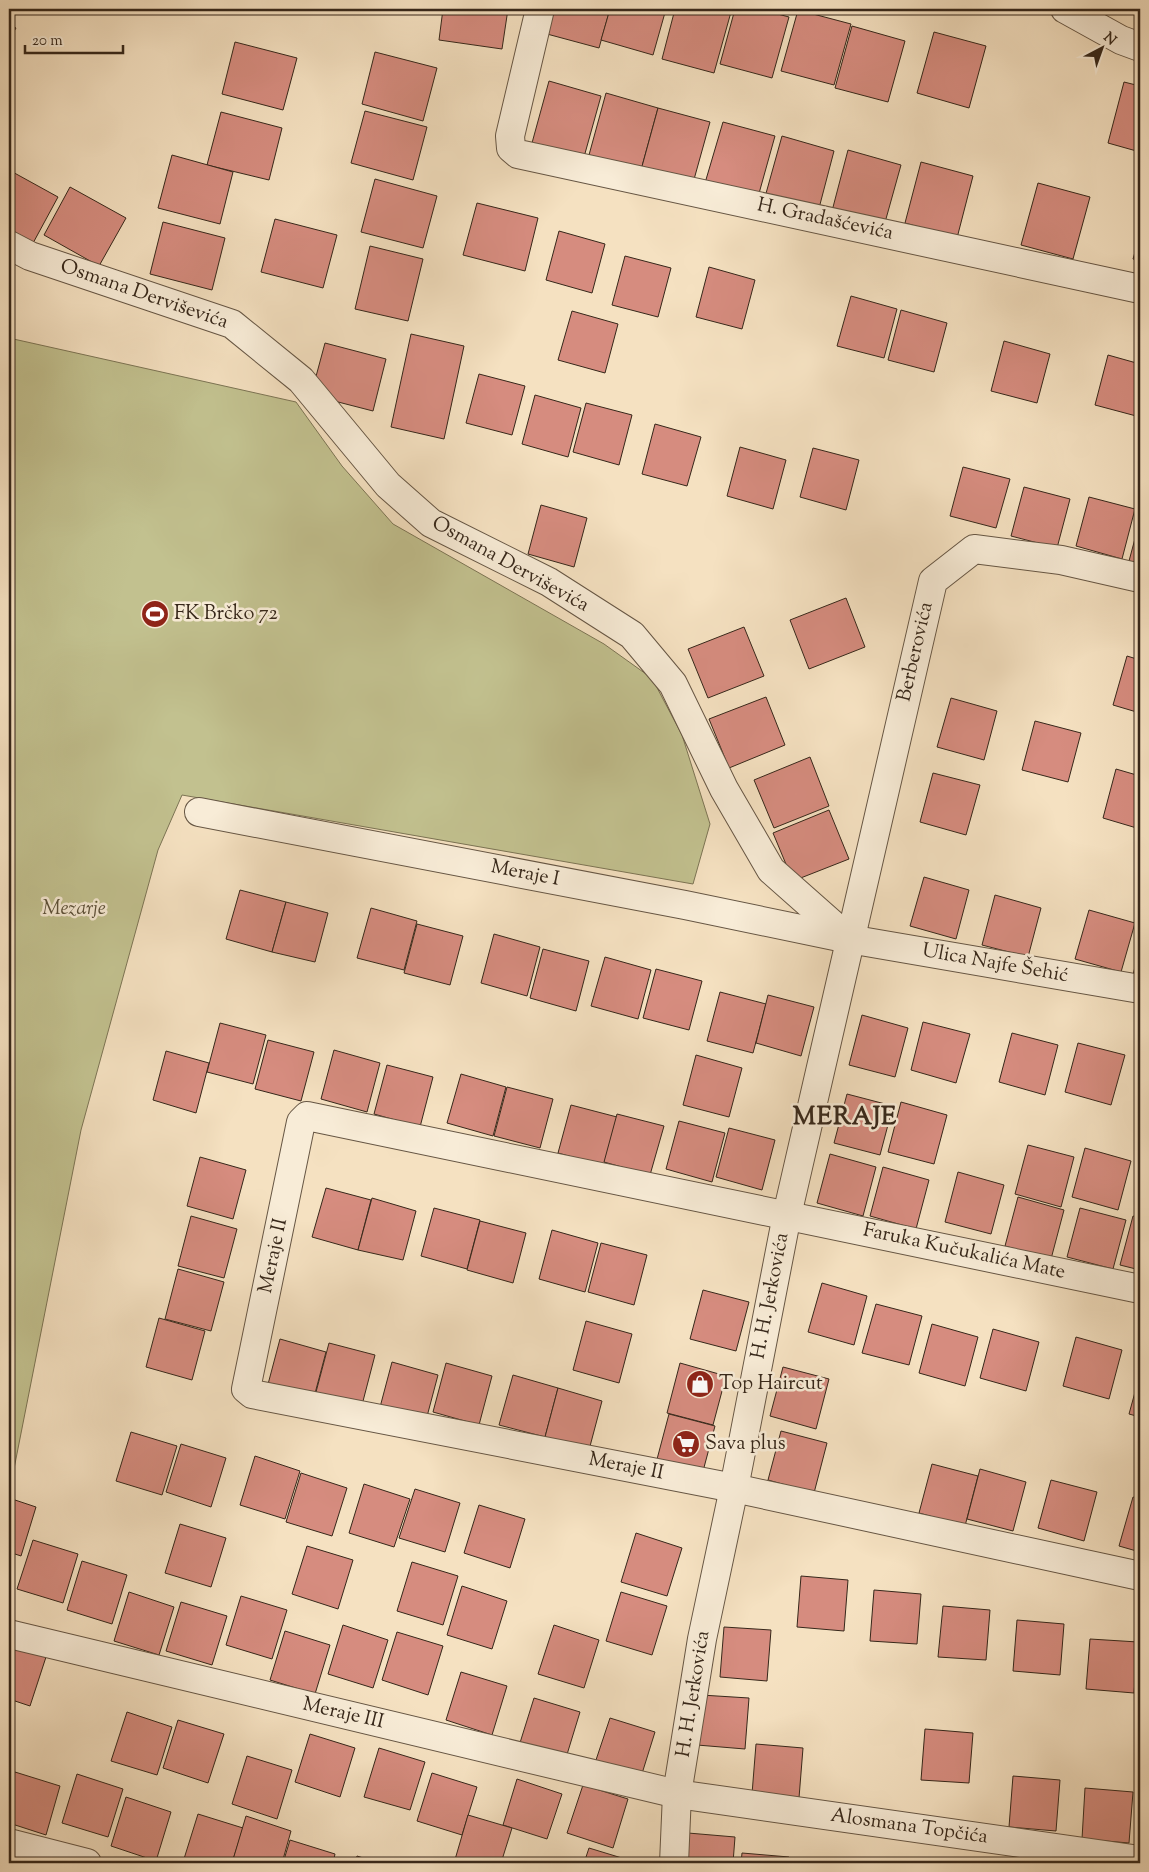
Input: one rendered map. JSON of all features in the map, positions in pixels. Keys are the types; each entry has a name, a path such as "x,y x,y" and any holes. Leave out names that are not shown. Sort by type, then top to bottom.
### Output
{"street":[{"name":"H. Gradašćevića","path":"540,9 510,136 511,148 518,154 1140,289"},
{"path":"1065,9 1121,40 1140,47"},
{"name":"Osmana Derviševića","path":"9,245 30,256 232,324 300,380 388,485 431,523 549,582 632,635 673,684 724,788 771,870 849,939"},
{"name":"Berberovića","path":"849,939 933,581 974,549 1061,560 1140,578"},
{"name":"Meraje I","path":"200,812 685,905 849,939"},
{"name":"Ulica Najfe Šehić","path":"849,939 1140,989"},
{"name":"H. H. Jerkovića","path":"674,1863 677,1794 702,1639 734,1488 787,1215 849,939"},
{"name":"Meraje II","path":"734,1488 252,1394 246,1389 301,1122 307,1116 787,1215"},
{"name":"Faruka Kučukalića Mate","path":"787,1215 1140,1289"},
{"path":"734,1488 1140,1576"},
{"name":"Meraje III","path":"9,1634 677,1794"},
{"name":"Alosmana Topčića","path":"677,1794 1140,1860"},
{"path":"9,1843 87,1863"}],"green space":[{"name":"Mezarje","path":"9,338 296,402 342,466 393,524 604,644 646,674 654,682 682,735 710,824 693,884 182,795 158,850 81,1130 9,1494"}],"building":[{"path":"443,9 508,9 502,49 439,40"},
{"path":"554,9 610,9 599,48 547,34"},
{"path":"610,9 666,9 653,55 601,40"},
{"path":"675,9 720,9 731,12 714,73 662,59"},
{"path":"735,9 759,9 789,17 772,78 720,64"},
{"path":"1122,9 1140,9 1140,14"},
{"path":"798,10 851,24 834,85 781,71"},
{"path":"9,24 16,28 9,40"},
{"path":"852,26 905,41 888,102 835,88"},
{"path":"934,32 986,46 969,108 917,93"},
{"path":"235,42 297,58 283,110 222,94"},
{"path":"375,52 437,68 423,121 362,104"},
{"path":"549,81 601,96 584,157 532,143"},
{"path":"1124,82 1140,86 1140,152 1108,143"},
{"path":"606,93 658,108 641,170 589,155"},
{"path":"658,108 710,122 693,183 641,170"},
{"path":"365,111 427,127 413,180 351,163"},
{"path":"221,112 282,128 269,180 207,165"},
{"path":"723,122 775,136 758,197 705,183"},
{"path":"782,136 834,151 818,212 765,197"},
{"path":"848,150 901,165 884,226 832,211"},
{"path":"172,155 233,172 220,224 158,208"},
{"path":"921,162 973,176 957,238 905,223"},
{"path":"9,170 58,197 32,245 9,232"},
{"path":"375,179 437,196 423,248 361,232"},
{"path":"1038,183 1090,197 1073,259 1021,245"},
{"path":"70,187 126,218 99,266 44,235"},
{"path":"477,203 538,218 525,271 463,255"},
{"path":"275,219 337,235 323,288 261,272"},
{"path":"163,222 225,238 212,290 150,274"},
{"path":"559,231 605,244 592,293 546,280"},
{"path":"1140,235 1140,261 1133,259"},
{"path":"370,246 423,259 408,321 355,309"},
{"path":"625,256 671,268 658,317 612,305"},
{"path":"709,267 755,280 742,329 696,317"},
{"path":"851,296 897,309 884,358 837,346"},
{"path":"901,310 947,323 934,372 888,360"},
{"path":"572,311 618,324 605,373 558,360"},
{"path":"411,334 464,346 444,439 391,427"},
{"path":"1004,341 1050,354 1037,403 991,391"},
{"path":"325,343 386,359 373,411 311,395"},
{"path":"1108,355 1140,364 1140,417 1095,405"},
{"path":"479,374 525,386 512,435 466,423"},
{"path":"535,395 581,408 568,457 522,444"},
{"path":"586,403 632,415 619,465 573,452"},
{"path":"655,424 701,437 687,486 642,474"},
{"path":"740,447 786,460 773,509 727,496"},
{"path":"813,448 859,460 846,510 800,497"},
{"path":"963,467 1010,479 996,528 950,516"},
{"path":"1024,487 1070,499 1057,548 1011,536"},
{"path":"1089,497 1135,509 1122,559 1076,546"},
{"path":"541,505 587,518 574,567 528,554"},
{"path":"1140,520 1140,564 1129,561"},
{"path":"846,598 865,647 809,669 790,620"},
{"path":"744,627 764,676 708,698 688,649"},
{"path":"1127,656 1140,660 1140,713 1113,705"},
{"path":"766,697 785,745 729,768 709,719"},
{"path":"951,698 997,711 984,760 937,747"},
{"path":"1035,721 1081,733 1068,782 1022,770"},
{"path":"810,757 829,806 774,828 754,780"},
{"path":"1116,769 1140,776 1140,829 1103,818"},
{"path":"933,773 980,785 966,835 920,822"},
{"path":"829,810 849,859 793,881 773,833"},
{"path":"924,877 969,890 956,939 910,926"},
{"path":"240,890 286,902 272,952 226,939"},
{"path":"995,895 1041,908 1028,957 982,945"},
{"path":"286,902 328,913 315,962 272,952"},
{"path":"371,908 417,921 404,970 357,958"},
{"path":"1089,910 1135,923 1121,972 1075,959"},
{"path":"417,924 463,936 450,985 404,973"},
{"path":"494,934 540,947 527,996 481,983"},
{"path":"1140,947 1140,977 1133,975"},
{"path":"543,949 589,961 576,1011 530,998"},
{"path":"605,957 651,970 638,1019 591,1006"},
{"path":"656,969 702,981 689,1030 643,1018"},
{"path":"720,992 766,1004 753,1053 707,1041"},
{"path":"768,995 814,1007 801,1056 756,1043"},
{"path":"862,1015 908,1028 895,1077 849,1065"},
{"path":"923,1022 970,1034 956,1083 911,1070"},
{"path":"220,1023 266,1035 253,1084 207,1072"},
{"path":"1012,1033 1058,1045 1045,1095 999,1082"},
{"path":"268,1040 314,1052 301,1101 255,1089"},
{"path":"1078,1043 1125,1055 1111,1105 1065,1092"},
{"path":"334,1050 380,1063 367,1112 321,1099"},
{"path":"166,1051 209,1063 196,1113 153,1100"},
{"path":"696,1055 742,1068 729,1117 683,1105"},
{"path":"387,1065 433,1077 420,1127 374,1114"},
{"path":"461,1074 506,1087 493,1136 447,1123"},
{"path":"507,1087 553,1099 540,1148 494,1136"},
{"path":"847,1094 893,1106 880,1155 834,1143"},
{"path":"901,1102 947,1115 934,1164 888,1152"},
{"path":"571,1105 617,1117 604,1166 558,1153"},
{"path":"617,1114 664,1126 650,1175 604,1162"},
{"path":"679,1121 725,1133 712,1182 666,1169"},
{"path":"729,1128 775,1140 762,1190 716,1177"},
{"path":"1028,1145 1074,1157 1061,1207 1015,1194"},
{"path":"1085,1148 1131,1161 1118,1210 1072,1197"},
{"path":"830,1154 876,1167 863,1216 817,1203"},
{"path":"200,1157 246,1170 233,1219 187,1206"},
{"path":"883,1167 929,1180 916,1229 870,1216"},
{"path":"958,1172 1004,1185 991,1234 945,1222"},
{"path":"326,1188 371,1200 358,1250 312,1237"},
{"path":"1018,1197 1064,1210 1051,1259 1005,1246"},
{"path":"372,1198 416,1211 403,1260 358,1250"},
{"path":"434,1208 480,1220 467,1269 421,1256"},
{"path":"1080,1208 1126,1220 1113,1269 1067,1257"},
{"path":"191,1216 237,1229 224,1278 178,1266"},
{"path":"1133,1216 1140,1218 1140,1270 1120,1265"},
{"path":"480,1221 526,1233 513,1283 467,1270"},
{"path":"552,1230 598,1243 585,1292 539,1279"},
{"path":"601,1243 647,1255 634,1305 588,1292"},
{"path":"178,1269 224,1282 211,1331 165,1319"},
{"path":"822,1283 867,1296 854,1345 808,1332"},
{"path":"703,1290 749,1302 736,1351 690,1339"},
{"path":"876,1304 922,1316 909,1365 862,1353"},
{"path":"159,1318 205,1331 192,1380 146,1367"},
{"path":"586,1321 632,1334 619,1383 573,1370"},
{"path":"932,1324 978,1337 965,1386 919,1373"},
{"path":"993,1329 1039,1342 1026,1391 980,1378"},
{"path":"1076,1337 1122,1350 1109,1399 1063,1386"},
{"path":"280,1339 326,1352 313,1401 267,1388"},
{"path":"329,1343 375,1355 362,1405 316,1392"},
{"path":"392,1362 438,1375 425,1424 379,1411"},
{"path":"446,1363 492,1376 479,1425 433,1412"},
{"path":"680,1363 726,1376 713,1425 667,1413"},
{"path":"783,1367 829,1379 816,1429 770,1416"},
{"path":"1140,1374 1140,1417 1129,1414"},
{"path":"513,1375 558,1388 545,1437 499,1425"},
{"path":"558,1388 602,1401 589,1450 545,1437"},
{"path":"669,1414 715,1426 702,1475 656,1463"},
{"path":"781,1431 827,1443 814,1493 768,1480"},
{"path":"131,1432 177,1446 162,1495 116,1481"},
{"path":"181,1444 226,1458 211,1507 166,1492"},
{"path":"255,1456 300,1471 285,1519 240,1505"},
{"path":"932,1464 978,1476 965,1526 919,1513"},
{"path":"980,1469 1026,1482 1013,1531 967,1519"},
{"path":"301,1473 347,1488 332,1536 286,1522"},
{"path":"1051,1480 1097,1492 1084,1541 1038,1528"},
{"path":"364,1484 410,1499 394,1547 349,1533"},
{"path":"415,1489 460,1503 445,1552 399,1538"},
{"path":"1133,1497 1140,1499 1140,1552 1119,1546"},
{"path":"9,1498 36,1507 21,1556 9,1552"},
{"path":"479,1505 525,1519 510,1568 464,1553"},
{"path":"180,1524 226,1538 211,1587 165,1573"},
{"path":"636,1533 682,1548 667,1596 621,1582"},
{"path":"33,1540 78,1554 63,1603 17,1589"},
{"path":"307,1546 353,1560 338,1609 292,1594"},
{"path":"82,1561 127,1575 112,1624 67,1610"},
{"path":"412,1562 458,1576 443,1625 397,1611"},
{"path":"801,1576 848,1580 844,1631 797,1627"},
{"path":"462,1586 507,1601 492,1649 447,1635"},
{"path":"874,1590 921,1594 917,1644 870,1641"},
{"path":"129,1592 174,1607 159,1655 114,1641"},
{"path":"621,1592 667,1606 652,1655 606,1641"},
{"path":"241,1596 287,1610 272,1659 226,1645"},
{"path":"181,1602 227,1616 212,1665 166,1651"},
{"path":"943,1606 990,1610 986,1660 938,1657"},
{"path":"1017,1620 1064,1624 1060,1675 1013,1671"},
{"path":"343,1625 388,1640 373,1688 328,1674"},
{"path":"554,1625 599,1640 584,1688 538,1674"},
{"path":"724,1627 771,1630 767,1681 720,1677"},
{"path":"285,1631 330,1645 315,1694 270,1680"},
{"path":"397,1632 443,1646 428,1695 382,1680"},
{"path":"1090,1639 1138,1642 1134,1693 1086,1689"},
{"path":"9,1646 46,1657 30,1706 9,1699"},
{"path":"461,1672 507,1686 492,1735 446,1720"},
{"path":"701,1695 749,1698 745,1749 697,1745"},
{"path":"534,1698 580,1712 565,1761 519,1746"},
{"path":"127,1712 172,1727 157,1775 111,1761"},
{"path":"610,1718 655,1732 640,1780 594,1766"},
{"path":"178,1720 224,1734 208,1783 163,1768"},
{"path":"925,1729 973,1733 969,1783 921,1780"},
{"path":"310,1734 355,1748 340,1797 295,1782"},
{"path":"756,1744 803,1748 799,1798 752,1794"},
{"path":"379,1748 425,1762 410,1810 364,1797"},
{"path":"247,1756 292,1770 277,1819 232,1804"},
{"path":"15,1772 60,1786 46,1835 9,1823 9,1792"},
{"path":"432,1773 477,1787 462,1835 417,1821"},
{"path":"77,1774 123,1789 108,1837 62,1823"},
{"path":"1013,1776 1060,1780 1056,1831 1009,1827"},
{"path":"517,1779 562,1794 547,1839 503,1825"},
{"path":"583,1785 628,1799 613,1848 567,1833"},
{"path":"1085,1788 1133,1792 1129,1843 1082,1839"},
{"path":"126,1797 171,1812 156,1861 111,1846"},
{"path":"198,1814 243,1828 232,1863 183,1862"},
{"path":"468,1815 512,1828 501,1863 454,1863"},
{"path":"246,1816 291,1831 282,1863 232,1863"},
{"path":"688,1833 735,1837 733,1863 685,1863"},
{"path":"290,1840 335,1854 333,1863 283,1863"},
{"path":"589,1848 635,1862 635,1863 584,1863"},
{"path":"742,1853 789,1857 789,1863 741,1863"},
{"path":"357,1856 379,1863 355,1863"}],"place":[{"name":"FK Brčko 72","path":"155,614"},
{"name":"Top Haircut","path":"700,1384"},
{"name":"Sava plus","path":"686,1444"}],"district":[{"name":"MERAJE","path":"845,1118"}]}
